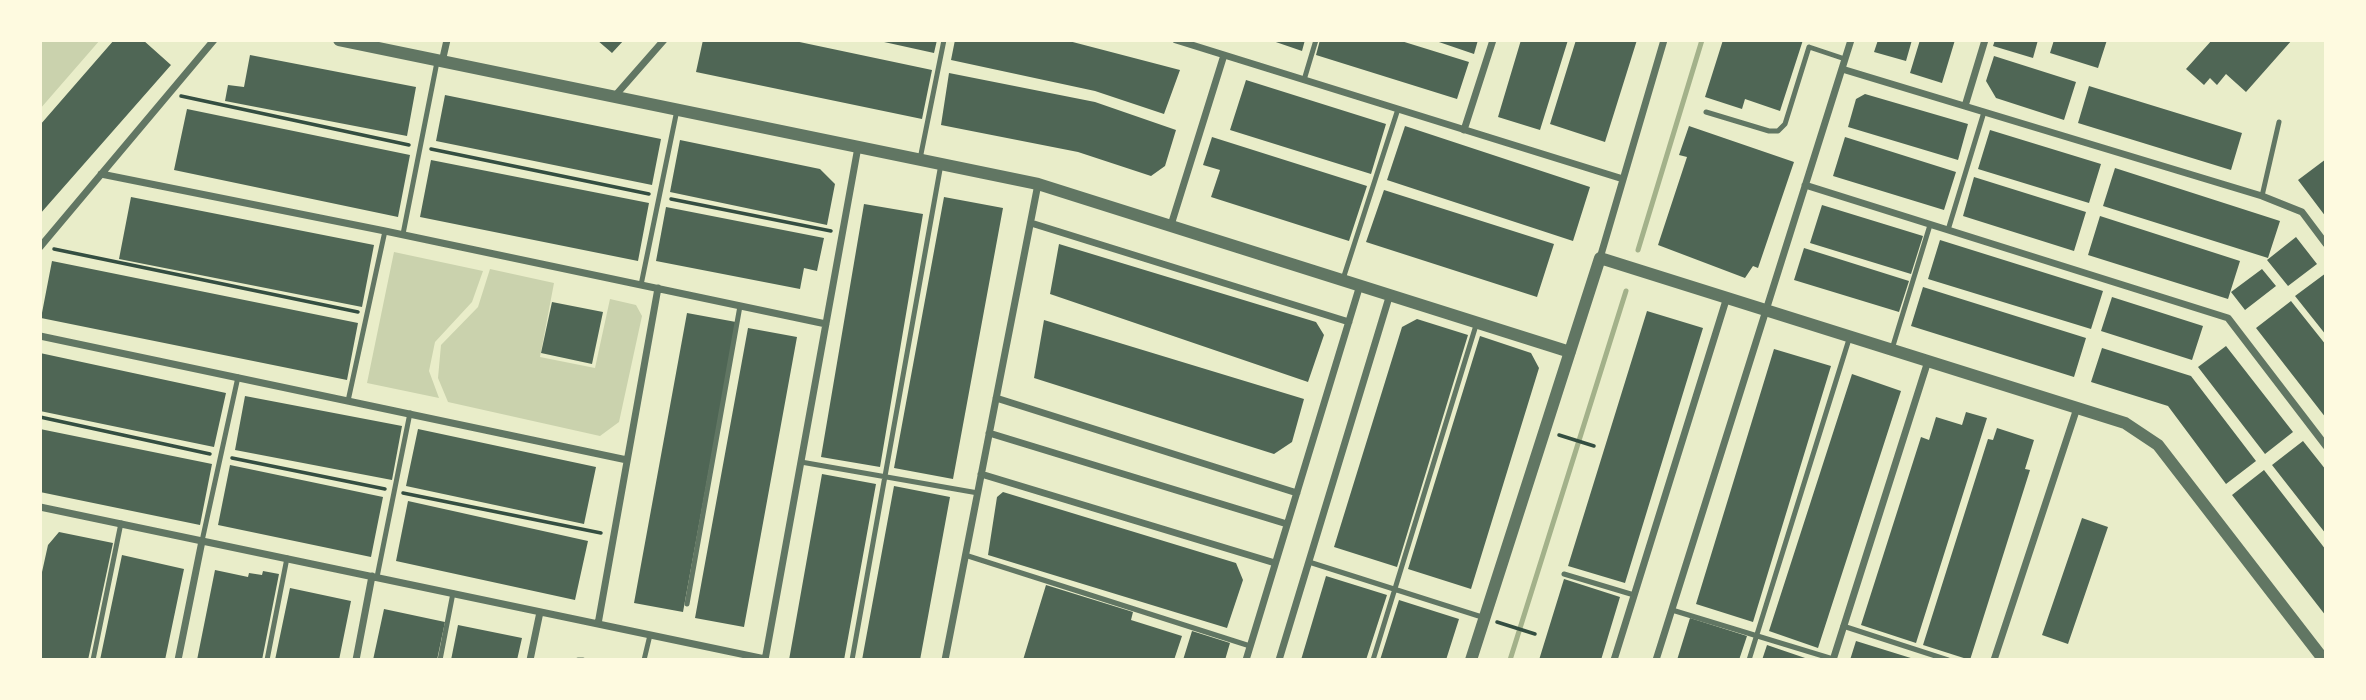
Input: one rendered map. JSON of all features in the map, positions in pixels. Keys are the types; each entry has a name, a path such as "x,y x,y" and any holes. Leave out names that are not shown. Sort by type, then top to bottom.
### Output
{"street":[{"path":"41,247 214,40"},
{"path":"340,40 1038,184 1570,352"},
{"path":"440,61 447,40"},
{"path":"614,97 664,40"},
{"path":"1175,40 1623,179"},
{"path":"1464,130 1493,40"},
{"path":"1471,660 1600,258 1664,40"},
{"path":"1656,660 1851,40"},
{"path":"1965,106 1985,40"},
{"path":"1171,225 1224,55"},
{"path":"1842,68 2262,196 2302,212 2326,244"},
{"path":"40,507 765,660 858,146"},
{"path":"101,174 385,230 826,324"},
{"path":"945,660 1038,184"},
{"path":"1805,185 2228,318 2326,446"},
{"path":"1031,223 1349,322"},
{"path":"1600,258 2125,423 2158,445 2324,660"},
{"path":"1246,660 1360,285"},
{"path":"598,624 658,289"},
{"path":"1279,660 1390,294"},
{"path":"1614,660 1727,297"},
{"path":"40,336 628,460"},
{"path":"1833,659 1928,360"},
{"path":"996,398 1297,493"},
{"path":"1994,660 2077,408"},
{"path":"989,433 1287,524"},
{"path":"981,474 1275,564"},
{"path":"178,660 202,541"},
{"path":"355,660 375,577"},
{"path":"530,660 540,612"}],"lane":[{"path":"920,159 944,40"},
{"path":"1304,80 1316,40"},
{"path":"1706,112 1769,131 1778,131 1785,124 1810,44 1845,59"},
{"path":"403,234 440,61"},
{"path":"1343,280 1398,109"},
{"path":"641,285 677,110"},
{"path":"1948,230 1984,112"},
{"path":"2262,196 2279,122"},
{"path":"852,660 940,164"},
{"path":"1892,349 1930,225"},
{"path":"348,401 385,230"},
{"path":"687,604 740,306"},
{"path":"1373,660 1477,322"},
{"path":"1749,660 1850,336"},
{"path":"202,541 238,377"},
{"path":"375,577 410,413"},
{"path":"801,462 978,493"},
{"path":"93,660 121,523"},
{"path":"965,555 1250,646"},
{"path":"267,660 287,558"},
{"path":"1309,562 1485,618"},
{"path":"1564,574 1634,595"},
{"path":"440,660 453,593"},
{"path":"1672,610 1833,659"},
{"path":"1843,626 1948,660"},
{"path":"644,660 650,635"}],"path":[{"path":"169,93 842,234"},
{"path":"41,247 367,314"},
{"path":"40,417 614,536"},
{"path":"1567,437 1594,446"},
{"path":"1509,626 1535,634"}],"green space":[{"path":"40,40 100,40 40,109"},
{"path":"394,252 483,271 472,302 435,342 429,371 439,398 367,383"},
{"path":"490,269 554,283 540,357 595,368 610,299 636,305 642,316 619,422 600,436 448,402 438,378 441,345 478,307"}],"building":[{"path":"114,40 143,40 171,65 40,214 40,125"},
{"path":"597,40 624,40 612,53"},
{"path":"703,40 790,40 932,70 922,119 696,72"},
{"path":"875,40 937,40 934,53"},
{"path":"955,40 1065,40 1180,70 1164,114 1095,91 951,60"},
{"path":"1270,40 1305,40 1302,51"},
{"path":"1320,40 1398,40 1469,62 1457,99 1316,55"},
{"path":"1433,40 1478,40 1474,54"},
{"path":"1521,40 1568,40 1540,130 1498,117"},
{"path":"1576,40 1637,40 1605,142 1550,124"},
{"path":"1723,40 1803,40 1780,111 1745,99 1742,109 1705,97"},
{"path":"1878,40 1912,40 1906,61 1874,52"},
{"path":"1920,40 1955,40 1942,83 1910,73"},
{"path":"1995,40 2038,40 2033,58 1993,46"},
{"path":"2054,40 2107,40 2098,68 2050,53"},
{"path":"2212,40 2292,40 2246,92 2226,74 2217,85 2210,78 2204,85 2186,69"},
{"path":"250,55 416,87 407,136 225,101 228,85 244,87"},
{"path":"1994,56 2076,82 2064,120 1996,98 1986,81"},
{"path":"949,73 1095,102 1176,130 1165,166 1151,176 1078,152 941,125"},
{"path":"1246,80 1386,124 1371,174 1230,130"},
{"path":"2089,86 2242,133 2231,170 2078,123"},
{"path":"1865,94 1968,124 1958,160 1848,127 1856,99"},
{"path":"445,95 661,139 652,185 436,141"},
{"path":"187,109 410,155 398,217 174,170"},
{"path":"1405,126 1590,187 1573,241 1387,180"},
{"path":"1689,126 1794,162 1758,268 1753,266 1745,278 1658,245 1687,157 1679,155"},
{"path":"1990,130 2101,164 2089,203 1978,169"},
{"path":"1212,137 1367,186 1349,241 1211,197 1220,170 1203,165"},
{"path":"1845,137 1956,172 1944,210 1833,176"},
{"path":"680,140 820,169 835,184 827,225 670,192"},
{"path":"2326,159 2326,217 2298,180"},
{"path":"431,160 649,203 638,261 420,217"},
{"path":"2115,168 2280,221 2268,258 2103,206"},
{"path":"1974,177 2086,212 2074,251 1963,216"},
{"path":"1384,190 1554,244 1537,297 1366,242"},
{"path":"131,197 374,245 362,307 119,259"},
{"path":"944,197 1003,208 953,479 894,468"},
{"path":"864,204 923,214 880,467 821,457"},
{"path":"1822,205 1923,236 1911,274 1810,243"},
{"path":"666,207 824,238 817,271 804,268 800,289 656,261"},
{"path":"2100,216 2240,261 2228,299 2088,255"},
{"path":"2296,237 2317,264 2288,286 2267,260"},
{"path":"1940,240 2103,291 2091,329 1928,279"},
{"path":"1059,244 1316,322 1324,335 1308,382 1050,294"},
{"path":"1804,248 1909,281 1899,312 1794,280"},
{"path":"52,261 358,323 347,380 41,318"},
{"path":"2262,269 2276,286 2245,310 2231,292"},
{"path":"2326,273 2326,335 2295,296"},
{"path":"1923,287 2086,338 2074,377 1911,326"},
{"path":"2112,297 2203,326 2192,360 2101,331"},
{"path":"2291,301 2326,345 2326,418 2256,328"},
{"path":"552,302 603,312 592,364 541,353"},
{"path":"1647,311 1703,328 1625,583 1568,566"},
{"path":"687,313 736,322 683,612 634,603"},
{"path":"1417,319 1468,335 1397,567 1334,547 1402,327"},
{"path":"1044,320 1304,399 1292,442 1274,454 1034,378"},
{"path":"748,328 797,337 744,627 695,618"},
{"path":"1480,336 1531,353 1539,368 1471,589 1408,569"},
{"path":"2226,346 2293,432 2265,454 2198,367"},
{"path":"2102,348 2191,376 2256,461 2226,484 2168,406 2091,382"},
{"path":"1774,349 1831,366 1753,622 1696,604"},
{"path":"40,353 226,393 214,447 40,411"},
{"path":"1852,374 1901,391 1818,648 1769,631"},
{"path":"245,396 402,426 392,480 235,450"},
{"path":"1966,412 1987,418 1916,643 1861,625 1921,437 1929,440 1936,417 1962,425"},
{"path":"1997,428 2034,440 2025,469 2030,470 1970,660 1923,645 1988,439 1993,440"},
{"path":"40,429 212,464 200,525 40,492"},
{"path":"418,429 596,467 584,524 406,486"},
{"path":"2303,441 2326,470 2326,534 2272,465"},
{"path":"230,465 383,497 371,557 218,525"},
{"path":"2264,470 2326,550 2326,616 2232,495"},
{"path":"822,474 876,484 844,660 789,660"},
{"path":"894,486 950,497 920,660 862,660"},
{"path":"1003,492 1236,563 1243,580 1227,628 988,555 997,497"},
{"path":"408,501 588,541 575,600 396,561"},
{"path":"2082,518 2108,527 2068,644 2042,635"},
{"path":"59,532 113,543 88,660 40,660 40,581 48,545"},
{"path":"122,555 184,569 165,660 100,660"},
{"path":"215,570 248,577 249,573 262,575 263,571 279,574 262,660 197,660"},
{"path":"1326,576 1387,595 1366,660 1301,660"},
{"path":"1564,579 1620,597 1601,660 1539,660"},
{"path":"1046,585 1133,612 1131,620 1182,636 1174,660 1023,660"},
{"path":"290,588 351,601 339,660 275,660"},
{"path":"1399,600 1459,619 1446,660 1380,660"},
{"path":"384,609 445,622 437,660 373,660"},
{"path":"1690,618 1747,636 1739,660 1677,660"},
{"path":"458,625 522,638 517,660 451,660"},
{"path":"1192,631 1230,643 1225,660 1183,660"},
{"path":"1856,641 1914,659 1914,660 1850,660"},
{"path":"1767,645 1808,659 1762,660"}],"waterway":[{"path":"1638,250 1702,40"},
{"path":"1510,660 1626,291"}]}
